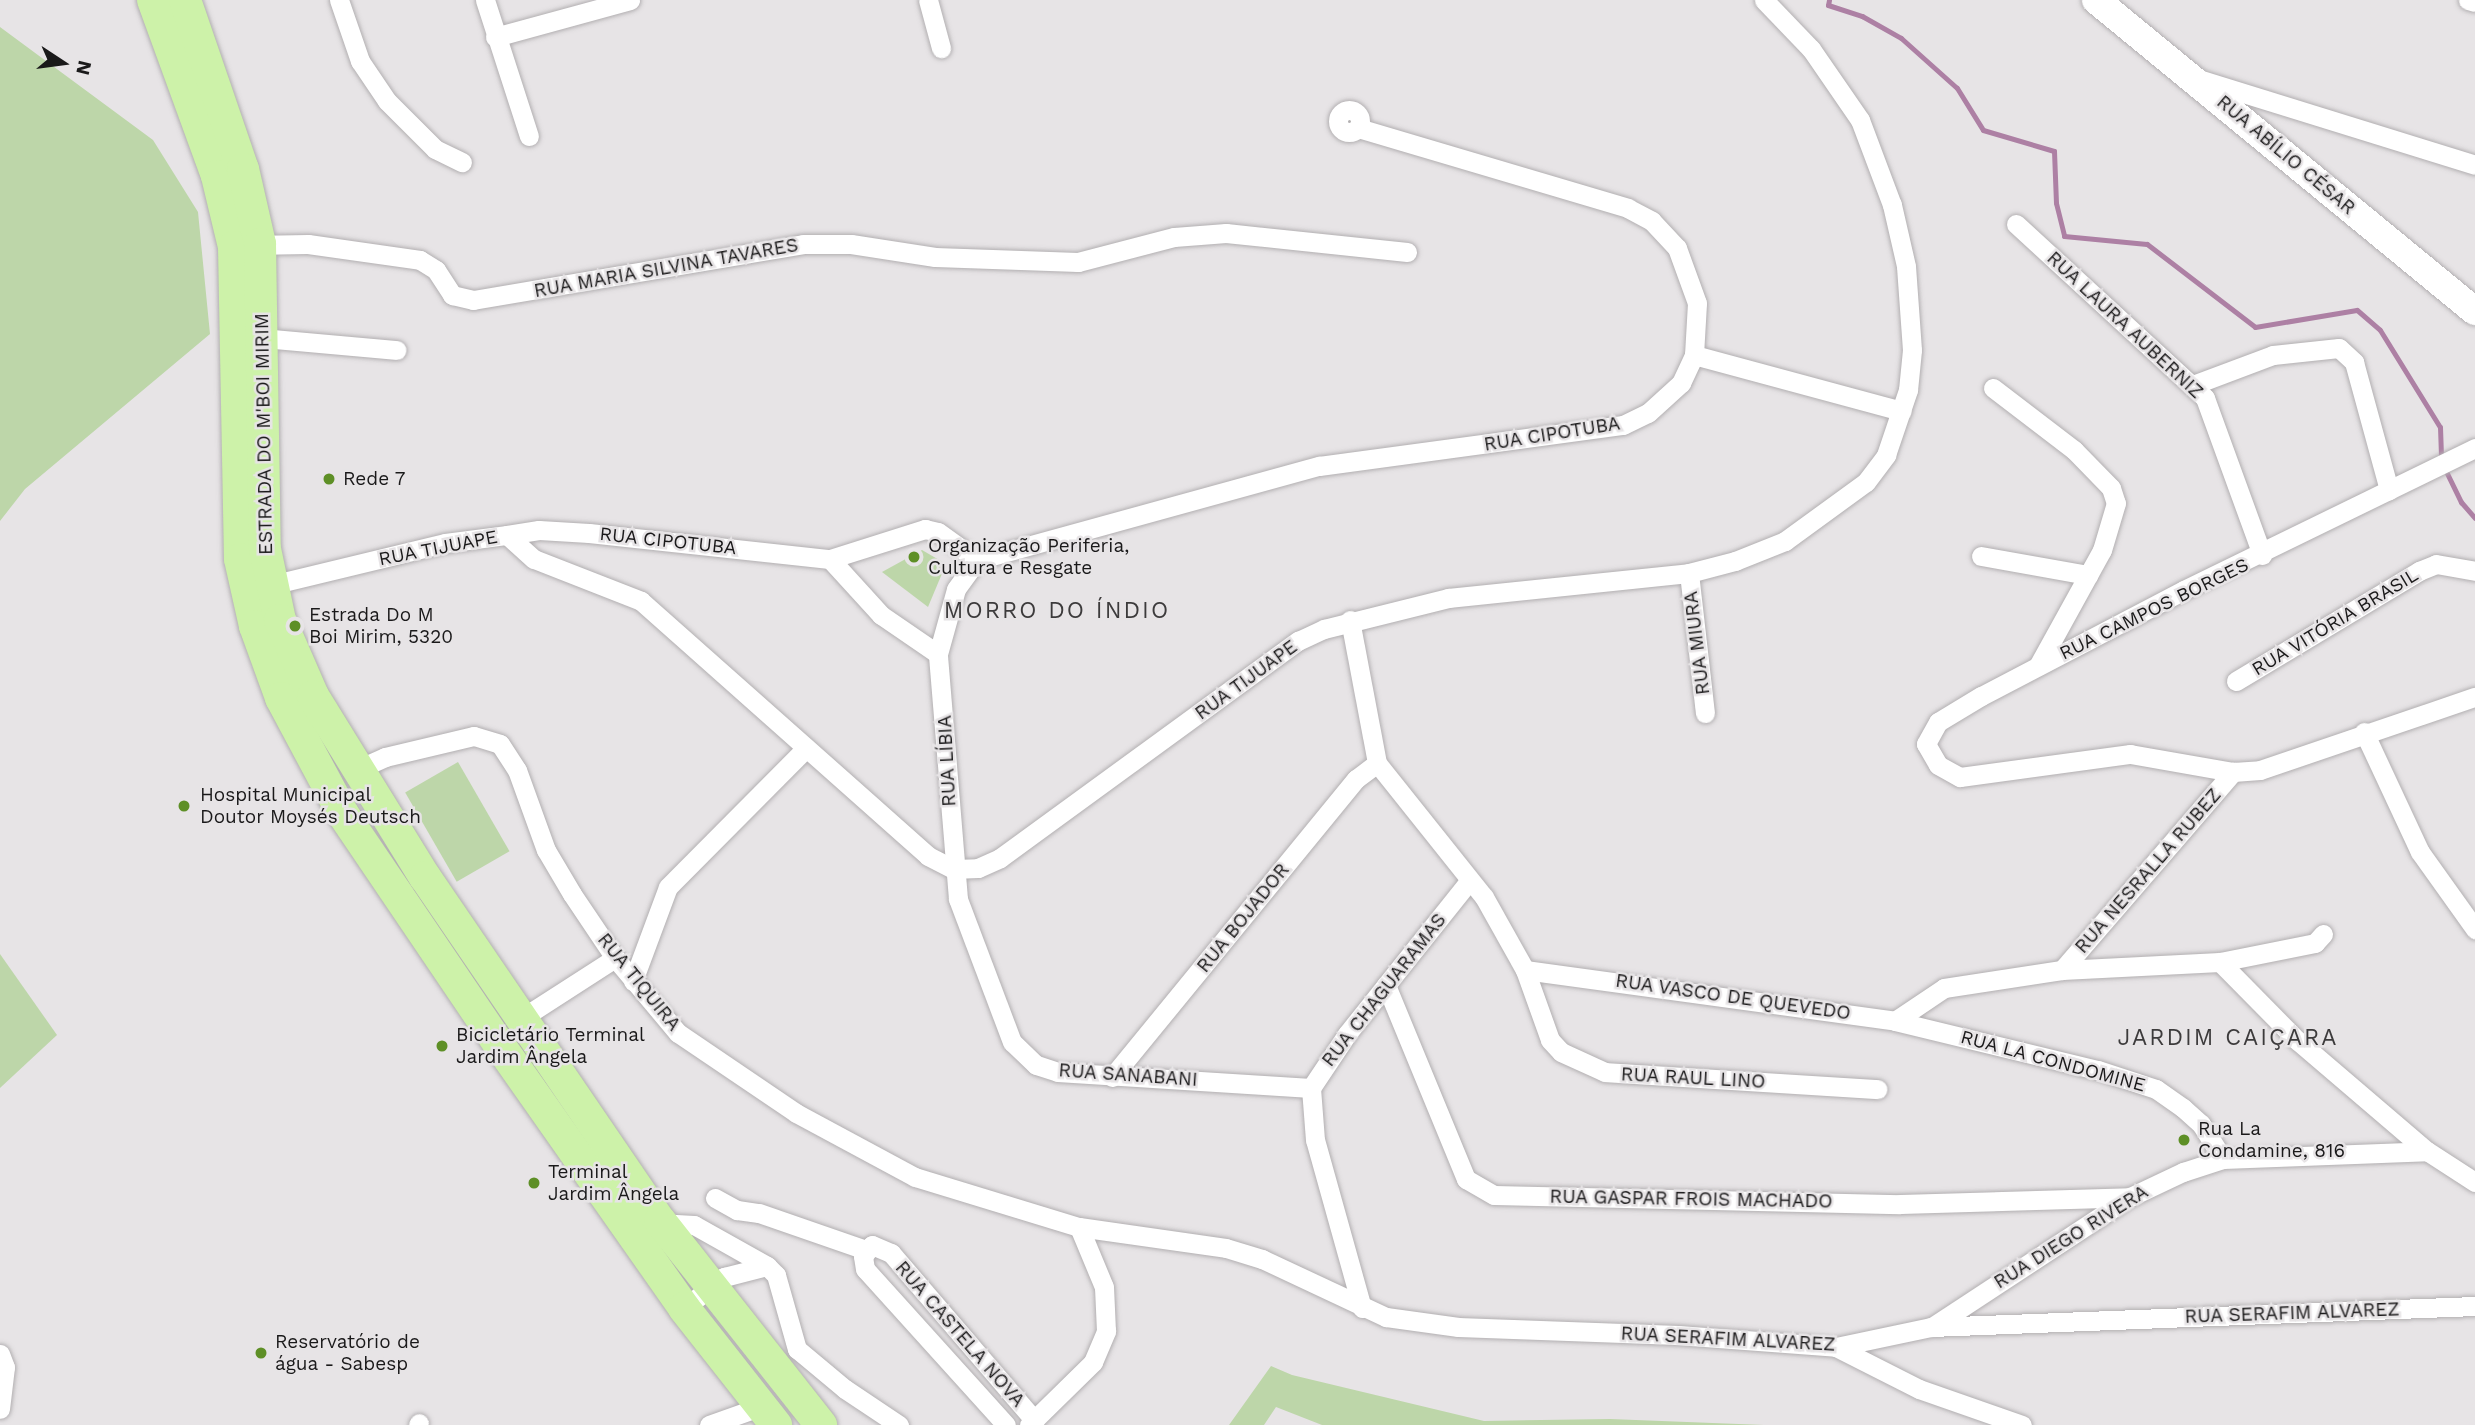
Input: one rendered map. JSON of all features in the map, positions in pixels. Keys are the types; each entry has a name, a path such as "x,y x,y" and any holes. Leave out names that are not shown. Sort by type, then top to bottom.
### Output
{"main road":[{"name":"ESTRADA DO M'BOI MIRIM","path":"153,0 217,176 247,245 262,338 264,530 271,585 313,696 380,807 660,1221 821,1425"},
{"name":"ESTRADA DO M'BOI MIRIM","path":"186,0 243,169 247,245 237,522 246,592 271,674 329,789 635,1240 684,1308 769,1416"},
{"name":"RUA ABÍLIO CÉSAR","path":"2096,0 2475,311"},
{"path":"329,789 345,778 354,780 380,807"},
{"path":"457,979 468,982 479,976 481,958"}],"street":[{"path":"339,0 360,61 387,101 435,149 462,162"},
{"path":"485,0 529,136"},
{"path":"495,37 630,0"},
{"path":"928,0 941,48"},
{"name":"RUA TIJUAPE","path":"271,585 445,543 507,535 534,559 641,601 919,848 953,869 978,867 1000,858 1298,641 1350,620 1448,598 1689,573 1785,541 1846,500 1877,469 1902,411 1911,373 1910,300 1906,266 1880,166 1860,120 1832,76 1764,0"},
{"path":"2468,0 2475,2"},
{"path":"2193,78 2475,165"},
{"name":"RUA CIPOTUBA","path":"507,535 540,530 589,533 830,559 925,529 938,532 977,561 1306,469 1623,425 1671,394 1695,355 1697,303 1689,271 1677,248 1643,214 1358,128"},
{"name":"RUA LAURA AUBERNIZ","path":"2016,224 2193,385 2208,404 2262,555"},
{"name":"RUA MARIA SILVINA TAVARES","path":"247,245 309,244 420,260 436,271 452,295 472,300 803,244 851,244 935,257 1078,262 1174,237 1226,233 1407,252"},
{"path":"262,338 396,350"},
{"path":"2193,385 2273,355 2339,348 2354,362 2389,490"},
{"path":"1695,355 1902,411"},
{"path":"1993,388 2074,450 2110,488 2116,503 2114,518 2088,575 2038,666"},
{"name":"RUA CAMPOS BORGES","path":"2233,772 2130,754 1960,777 1938,765 1926,738 1951,713 2038,666 2475,448"},
{"path":"1982,556 2088,575"},
{"path":"830,559 881,615 938,654 956,589 977,561"},
{"name":"RUA VITÓRIA BRASIL","path":"2236,681 2419,571 2436,564 2475,571"},
{"name":"RUA MIURA","path":"1689,573 1705,713"},
{"path":"1350,620 1377,763 1500,921 1525,970"},
{"name":"RUA LÍBIA","path":"938,654 953,869"},
{"path":"2233,772 2260,770 2364,732 2475,697"},
{"path":"2364,732 2420,852 2475,929"},
{"name":"RUA TIQUIRA","path":"356,769 385,757 474,736 500,744 517,770 546,850 615,958 678,1033 796,1113 927,1183 1079,1227"},
{"path":"633,981 668,887 806,748"},
{"name":"RUA BOJADOR","path":"1112,1077 1356,779 1377,763"},
{"name":"RUA NESRALLA RUBEZ","path":"2062,970 2233,772"},
{"name":"RUA SANABANI","path":"953,869 958,899 1012,1042 1036,1065 1112,1077 1311,1088"},
{"name":"RUA CHAGUARAMAS","path":"1362,1308 1315,1140 1311,1088 1324,1064 1469,881"},
{"path":"1895,1021 1944,988 2062,970 2220,962 2315,943 2323,934"},
{"path":"522,1018 615,958"},
{"path":"2220,962 2298,1041 2427,1151 2475,1182"},
{"name":"RUA VASCO DE QUEVEDO","path":"1525,970 1895,1021"},
{"name":"RUA RAUL LINO","path":"1525,970 1550,1040 1569,1057 1605,1072 1877,1089"},
{"name":"RUA GASPAR FROIS MACHADO","path":"1386,985 1466,1179 1494,1195 1900,1204 2130,1197"},
{"name":"RUA LA CONDOMINE","path":"1895,1021 2098,1070 2156,1089 2200,1124 2223,1159"},
{"name":"RUA DIEGO RIVERA","path":"1931,1327 2130,1197 2223,1159 2427,1151"},
{"path":"715,1198 737,1210 758,1213 866,1250"},
{"path":"635,1240 660,1221 694,1225 767,1265 775,1275 797,1349 845,1390 899,1425"},
{"path":"1032,1423 1093,1362 1106,1331 1104,1287 1079,1227"},
{"name":"RUA SERAFIM ALVAREZ","path":"1079,1227 1226,1248 1262,1259 1362,1308 1409,1322 1458,1327 1692,1336 1836,1347 1931,1327 2475,1306"},
{"name":"RUA CASTELA NOVA","path":"1006,1425 865,1269 866,1250 877,1244 891,1253 1032,1423"},
{"path":"684,1308 712,1285 742,1270 767,1265"},
{"path":"1836,1347 1919,1389 2022,1425"},
{"path":"0,1354 5,1367 0,1409"},
{"path":"709,1425 769,1416"}],"green space":[{"path":"0,27 153,140 198,212 210,334 25,489 0,521"},
{"path":"922,550 946,564 928,607 882,572"},
{"path":"458,762 509,851 457,882 405,792"},
{"path":"0,954 57,1035 0,1088"},
{"path":"1271,1366 1292,1375 1484,1421 1610,1419 1764,1425 1322,1425 1276,1407 1264,1425 1229,1425"}],"waterway":[{"path":"1829,0 1828,5 1862,16 1901,38 1957,88 1983,130 2054,151 2056,203 2064,236 2147,244 2255,327 2357,310 2380,330 2440,427 2441,461 2461,502 2475,518"}],"place":[{"name":"Rede 7","path":"329,479"},
{"name":"Organização Periferia, Cultura e Resgate","path":"914,557"},
{"name":"Estrada Do M Boi Mirim, 5320","path":"295,626"},
{"name":"Hospital Municipal Doutor Moysés Deutsch","path":"184,806"},
{"name":"Bicicletário Terminal Jardim Ângela","path":"442,1046"},
{"name":"Rua La Condamine, 816","path":"2184,1140"},
{"name":"Terminal Jardim Ângela","path":"534,1183"},
{"name":"Reservatório de água - Sabesp","path":"261,1353"}],"district":[{"name":"MORRO DO ÍNDIO","path":"1057,611"},
{"name":"JARDIM CAIÇARA","path":"2228,1038"}]}
